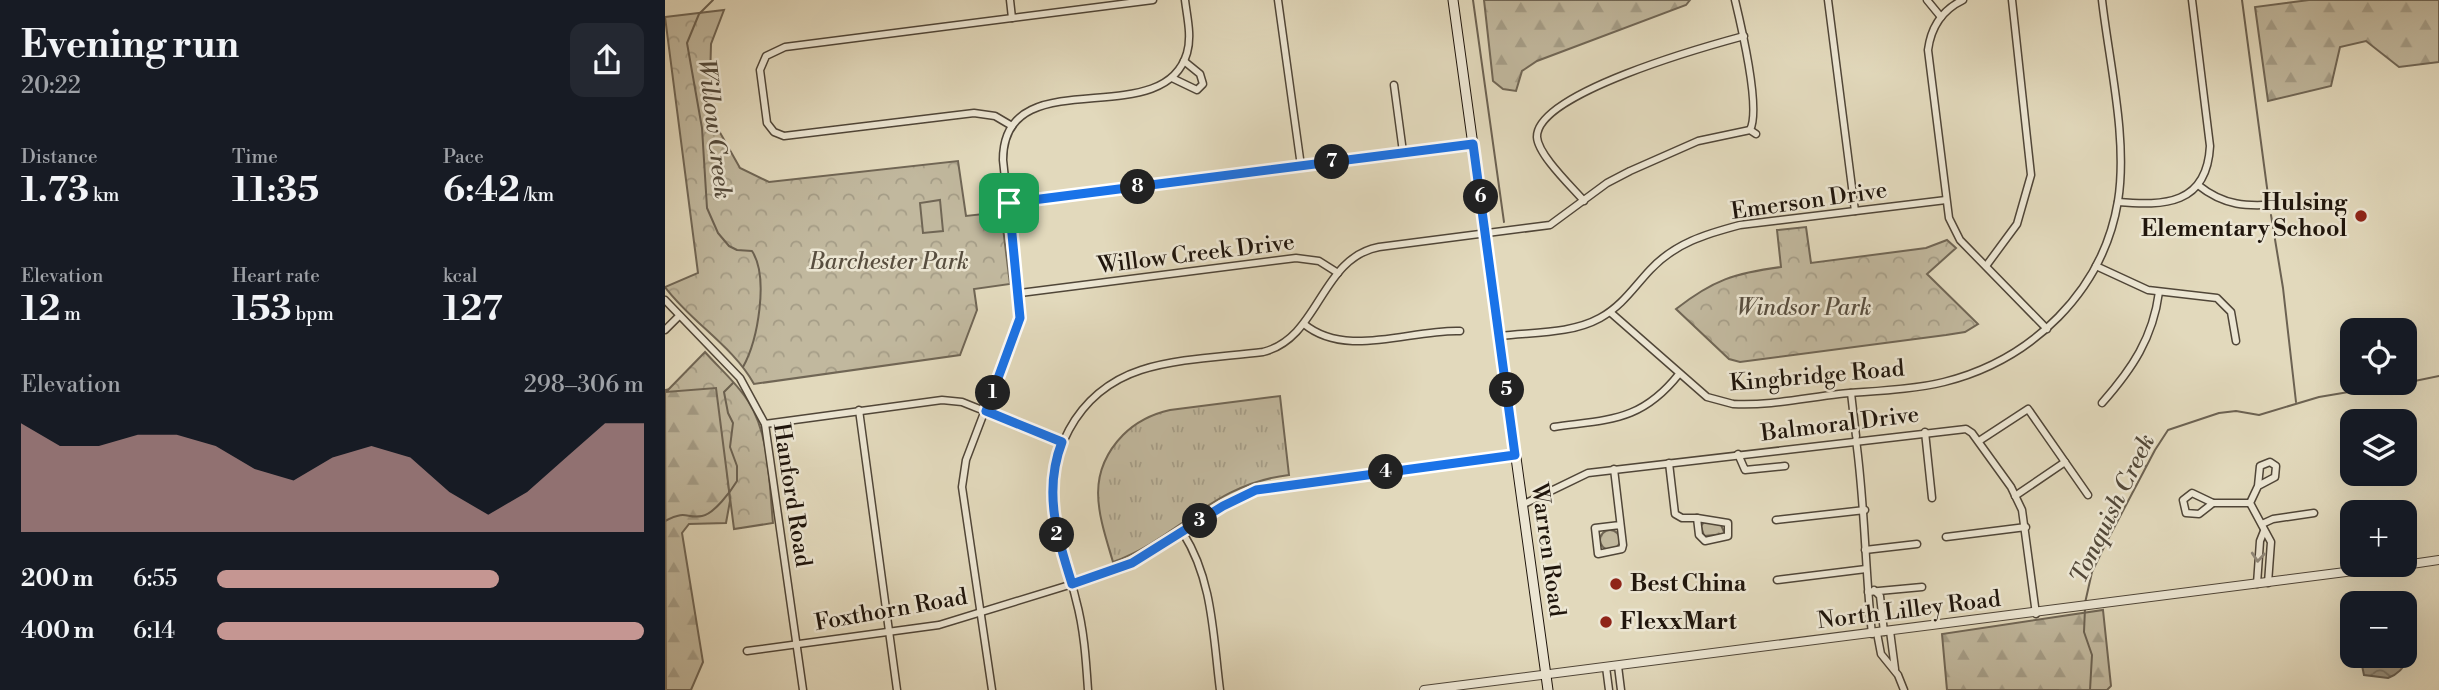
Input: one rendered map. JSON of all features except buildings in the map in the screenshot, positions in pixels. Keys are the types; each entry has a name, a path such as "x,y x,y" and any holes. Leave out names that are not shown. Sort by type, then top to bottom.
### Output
{"main road":[{"name":"Warren Road","path":"1453,0 1548,690"}],"street":[{"path":"1010,0 1012,18"},
{"path":"1012,126 995,116 974,113 794,136 774,132 766,119 760,71 766,56 785,47 1153,0"},
{"path":"992,690 962,487 967,460 1019,325 1020,293 1003,153 1012,126 1026,113 1042,105 1143,92 1161,86 1172,78 1184,61 1189,43 1185,0"},
{"path":"1278,0 1301,166"},
{"path":"1088,690 1080,617 1058,537 1052,504 1054,470 1062,442 1087,403 1122,378 1158,366 1271,350 1290,341 1338,273 1352,258 1371,249 1550,225 1618,177 1698,141 1753,132 1754,117 1744,36 1735,0"},
{"path":"1828,0 1855,211"},
{"path":"1927,0 1941,17"},
{"path":"1963,0 1941,17 1932,32 1928,50 1945,200 1955,232 2047,329"},
{"path":"1986,266 2017,224 2026,201 2031,175 2012,0"},
{"name":"Kingbridge Road","path":"1610,312 1707,397 1733,404 1945,382 1992,365 2047,329 2074,301 2096,266 2109,235 2117,202 2120,149 2102,0"},
{"path":"2117,202 2167,203 2185,196 2198,185 2207,166 2210,146 2192,0"},
{"path":"1584,201 1540,148 1537,133 1544,119 1578,97 1658,61 1744,36"},
{"path":"1172,78 1197,90 1203,83 1200,74 1184,61"},
{"path":"1394,85 1403,152"},
{"path":"1009,203 1473,144"},
{"path":"2198,185 2214,197 2231,204 2280,204"},
{"name":"Emerson Drive","path":"1500,336 1570,328 1594,321 1610,312 1661,260 1689,241 1740,225 1945,200"},
{"name":"Willow Creek Drive","path":"1020,293 1296,258 1319,261 1338,273"},
{"path":"2096,266 2159,292 2210,296 2223,301 2231,312 2236,341"},
{"path":"2102,403 2128,374 2141,353 2151,329 2159,292"},
{"name":"Hanford Road","path":"665,300 740,378 765,424 803,690"},
{"path":"665,330 679,316"},
{"path":"1304,324 1323,337 1344,341 1460,331"},
{"path":"1554,427 1640,411 1657,399 1679,374"},
{"path":"1851,393 1865,510 1866,569 1881,632 1904,690"},
{"path":"765,424 942,400 962,402 1062,442"},
{"path":"2036,614 2026,527 2015,496 1979,441 2028,409 2088,495"},
{"path":"859,410 897,690"},
{"name":"Balmoral Drive","path":"1522,505 1580,476 1614,469 1856,438 1961,428 1970,431 1979,441"},
{"path":"1925,432 1933,498"},
{"path":"1738,454 1745,470 1785,466"},
{"name":"Foxthorn Road","path":"747,651 939,625 980,613 1132,563 1231,501 1265,488 1515,455"},
{"path":"2015,496 2065,462"},
{"path":"1669,463 1675,514 1682,518 1697,518 1728,523 1728,536 1705,541 1699,535 1697,518"},
{"path":"1614,469 1621,526 1622,549 1598,554 1595,528 1621,526"},
{"path":"2250,503 2258,486"},
{"path":"2213,503 2195,516 2186,513 2182,504 2192,492 2213,503 2250,503"},
{"path":"2250,503 2271,542 2268,583"},
{"path":"1776,520 1865,510"},
{"path":"2257,584 2263,528 2273,519 2314,513"},
{"path":"1946,537 2026,527"},
{"path":"1183,533 1197,556 1206,582 1220,690"},
{"path":"1865,550 1917,544"},
{"name":"North Lilley Road","path":"2417,563 2439,560"},
{"path":"1777,580 1866,569"},
{"name":"North Lilley Road","path":"1424,690 2340,573"},
{"path":"1872,592 1922,587"},
{"path":"1872,592 1880,596 1881,654 1895,671"},
{"path":"1618,666 1621,690"},
{"path":"1606,667 1609,690"}],"green space":[{"path":"1484,0 1690,0 1686,5 1537,61 1522,71 1516,91 1503,89 1493,81"},
{"path":"2309,0 2439,0 2439,62 2399,67 2366,41 2340,47 2331,86 2268,101 2255,7"},
{"name":"Barchester Park","path":"724,10 711,44 710,81 714,122 740,168 769,182 958,161 966,216 1001,212 1010,284 974,289 977,310 960,355 754,384 735,358 665,287 698,273 665,17"},
{"path":"940,200 943,231 923,233 920,203"},
{"name":"Windsor Park","path":"1806,227 1811,263 1926,248 1947,240 1956,248 1927,274 1978,324 1965,332 1740,362 1729,359 1676,309 1725,279 1781,267 1777,230"},
{"path":"705,352 739,388 761,429 773,523 734,529 716,388 666,392"},
{"path":"708,383 719,386 730,501 726,523 689,524 682,533 703,662 691,690 666,690 665,390"},
{"path":"1280,396 1289,475 1262,480 1238,489 1158,540 1113,562 1100,512 1099,480 1111,450 1123,435 1145,419 1170,410"},
{"path":"1705,521 1721,525 1725,534 1704,536 1701,526"},
{"path":"1610,530 1617,533 1620,540 1617,547 1610,550 1603,547 1600,540 1603,533"},
{"path":"2103,610 2111,686 2107,690 1947,690 1942,634"}],"water":[{"path":"2363,668 2402,668 2388,678 2364,675"}],"waterway":[{"name":"Willow Creek","path":"713,0 699,14 687,43 702,128 707,208 718,233 729,246 737,250 752,251 760,276 757,325 743,367"},
{"path":"1473,0 1504,222"},
{"path":"2242,0 2268,195"},
{"path":"2271,215 2283,288 2296,402"},
{"path":"2417,381 2439,376"},
{"name":"Willow Creek","path":"665,521 682,515 696,517 707,514 722,502 737,481 737,466 730,447 733,423 724,392 733,383"},
{"name":"Tonquish Creek","path":"2085,603 2092,572 2168,430 2219,413 2236,411 2259,415 2340,393"},
{"path":"2136,452 2145,466"},
{"name":"Tonquish Creek","path":"2085,608 2084,632 2092,655 2090,690"},
{"name":"Tonquish Creek","path":"2035,690 2058,690"}],"place":[{"name":"Hulsing Elementary School","path":"2361,216"},
{"name":"Best China","path":"1616,584"},
{"name":"FlexxMart","path":"1606,622"}],"route":[{"path":"1473,144 1515,455 1256,490 1223,506 1148,555 1118,569 1072,584 1058,537 1052,504 1054,470 1062,442 986,411 1020,318 1021,305 1009,203 1473,144"}]}
